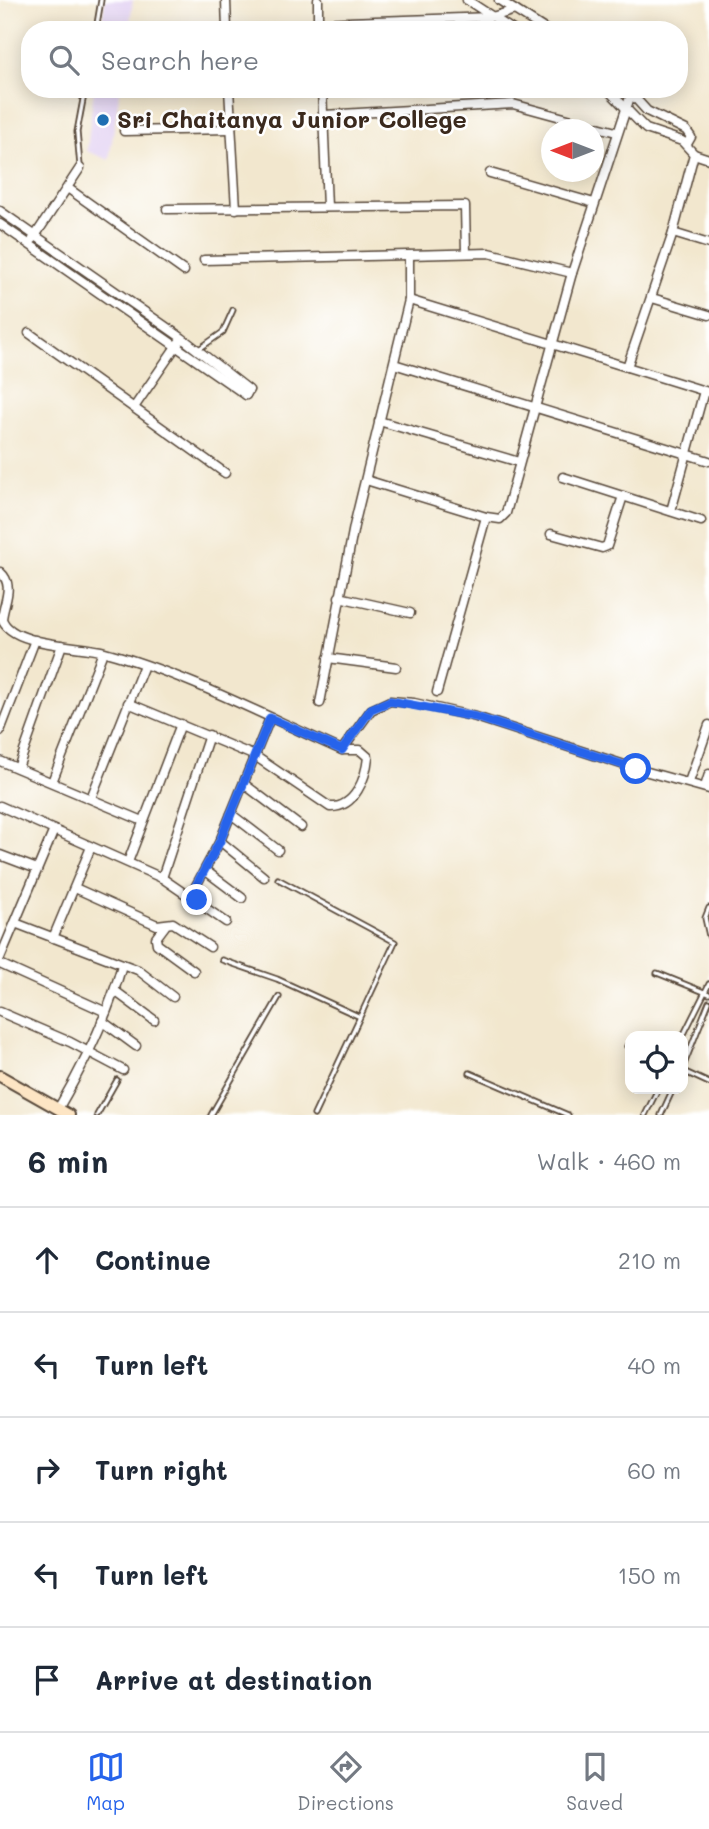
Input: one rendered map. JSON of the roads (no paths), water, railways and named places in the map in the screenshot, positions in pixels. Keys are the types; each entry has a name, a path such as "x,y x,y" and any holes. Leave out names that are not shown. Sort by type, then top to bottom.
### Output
{"street":[{"path":"226,0 227,21"},
{"path":"318,0 318,21"},
{"path":"467,0 498,21"},
{"path":"499,0 532,21"},
{"path":"422,21 492,17 515,10"},
{"path":"229,98 236,209"},
{"path":"323,98 327,206"},
{"path":"615,98 646,129 687,144 694,154 709,159"},
{"path":"366,480 486,517 500,519 506,513 572,273 628,98"},
{"path":"635,98 647,111 686,130 691,137 687,144"},
{"path":"324,115 513,104 616,132"},
{"path":"124,131 231,129"},
{"path":"627,367 673,233 694,154"},
{"path":"30,244 80,168"},
{"path":"490,173 594,203"},
{"path":"69,188 184,271"},
{"path":"167,209 465,206 467,253"},
{"path":"0,211 180,342 246,395 249,393 249,390 197,350 180,342 0,224"},
{"path":"673,233 709,244"},
{"path":"204,260 489,253 572,273"},
{"path":"320,703 339,597 409,300 409,255"},
{"path":"652,298 709,316"},
{"path":"409,300 707,392 671,511"},
{"path":"29,333 135,406 225,473"},
{"path":"135,406 180,342"},
{"path":"394,364 709,461"},
{"path":"379,421 519,463"},
{"path":"563,477 701,521"},
{"path":"551,534 603,548 607,546 623,496"},
{"path":"437,692 486,517"},
{"path":"0,572 8,580 9,586 2,619 4,626 11,632 35,640 103,652 144,665 342,750 365,752 367,762 358,789 336,807 320,802 255,756 128,703"},
{"path":"339,597 410,613"},
{"path":"0,731 35,640"},
{"path":"18,768 62,645"},
{"path":"52,782 103,652"},
{"path":"328,658 396,667"},
{"path":"91,798 144,665"},
{"path":"342,750 371,709 390,701 476,717 636,769 707,788 709,774"},
{"path":"191,895 220,841 270,718"},
{"path":"128,862 181,724"},
{"path":"689,782 709,725"},
{"path":"162,878 209,735"},
{"path":"0,761 143,821"},
{"path":"244,784 301,827"},
{"path":"0,806 162,878 191,895 226,922"},
{"path":"231,814 278,850"},
{"path":"0,958 54,830"},
{"path":"220,841 264,877"},
{"path":"53,938 91,847"},
{"path":"0,855 37,869"},
{"path":"205,871 242,898"},
{"path":"75,888 165,926"},
{"path":"15,923 138,970 173,997"},
{"path":"194,971 157,944 156,938 165,926 173,923 210,947"},
{"path":"0,964 104,1016 136,1046"},
{"path":"58,1109 85,1063 115,991 122,965"},
{"path":"115,991 154,1020"},
{"path":"0,1012 88,1051 123,1070"},
{"path":"0,1076 69,1115"}],"lane":[{"path":"98,21 101,0"},
{"path":"80,168 77,132 83,98"},
{"path":"197,350 223,332 233,310"},
{"path":"278,878 395,942 358,1016 314,1115"},
{"path":"709,908 705,918 709,936"},
{"path":"222,960 277,979 358,1016"},
{"path":"657,973 707,993"},
{"path":"686,1031 707,993 709,984"},
{"path":"211,1115 279,997"},
{"path":"688,1056 709,1002"},
{"path":"688,1072 709,1083"},
{"path":"470,1073 568,1115"},
{"path":"97,1115 117,1080"},
{"path":"645,1115 656,1094"},
{"path":"661,1115 671,1094"}],"place":[{"name":"Sri Chaitanya Junior College","path":"103,120"}]}
